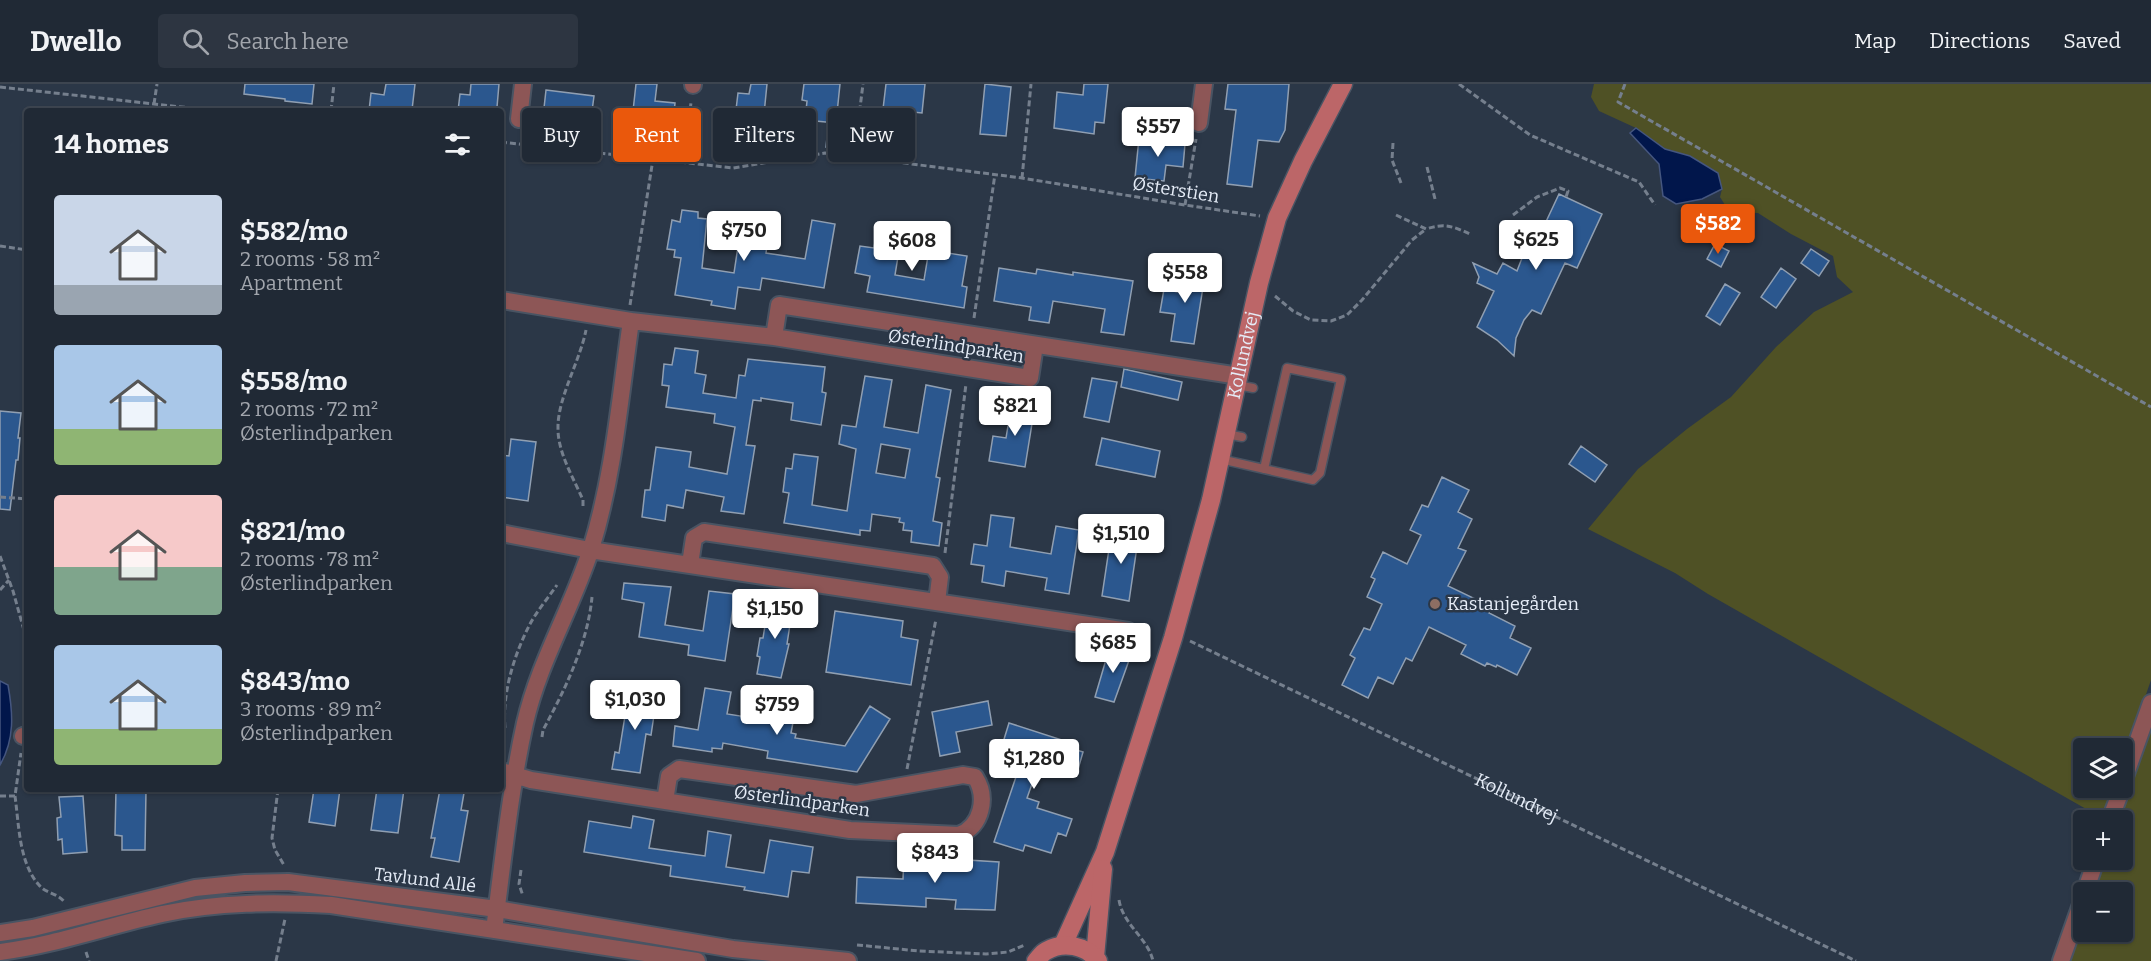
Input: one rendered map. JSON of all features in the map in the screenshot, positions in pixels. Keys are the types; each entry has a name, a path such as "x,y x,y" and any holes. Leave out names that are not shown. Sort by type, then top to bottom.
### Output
{"street":[{"path":"519,119 523,84"},
{"path":"1199,123 1204,84"},
{"name":"Kollundvej","path":"1063,945 1105,852 1173,638 1220,459 1234,435 1259,283 1277,218 1303,161 1343,84"},
{"name":"Østerlindparken","path":"504,300 631,321 774,337 1030,378 1035,345"},
{"name":"Østerlindparken","path":"774,337 779,305 1035,345 1243,383"},
{"path":"494,930 508,773 543,664 590,550 608,483 631,321"},
{"path":"690,564 694,538 704,532 933,566 940,577 937,602"},
{"path":"504,534 590,550 1128,631"},
{"path":"2133,755 2151,703"},
{"name":"Østerlindparken","path":"508,773 665,801 850,830 959,835 969,831 975,824 982,795 981,787 975,777 963,775 856,794 679,769 669,776 665,801"},
{"name":"Kollundvej","path":"1096,959 1105,852"},
{"name":"Tavlund Allé","path":"0,933 33,928 195,888 288,882 496,909 732,955 848,961"},
{"name":"Tavlund Allé","path":"0,952 31,948 160,914 252,903 332,905 697,961"},
{"path":"2061,961 2073,926"},
{"path":"1036,961 1045,951 1063,945 1086,950 1096,959"}],"lane":[{"path":"1220,459 1264,469 1313,480 1320,473 1341,379 1287,368 1264,469"}],"path":[{"path":"154,104 157,84"},
{"path":"331,108 334,84"},
{"path":"685,163 693,84"},
{"path":"860,108 863,84"},
{"path":"1022,178 1031,84"},
{"path":"1459,84 1530,135 1639,182 1655,204"},
{"path":"1625,84 1618,102 2151,407"},
{"path":"0,87 191,108"},
{"path":"1185,206 1199,123"},
{"name":"Østerstien","path":"504,142 733,168 828,153"},
{"path":"1394,143 1392,160 1401,183"},
{"name":"Østerstien","path":"901,162 1022,178 1185,206 1277,218"},
{"path":"1427,167 1434,199"},
{"path":"972,335 995,174"},
{"path":"1513,215 1537,197 1560,188 1568,191 1566,196"},
{"path":"1396,215 1426,229"},
{"path":"1275,296 1293,311 1311,320 1331,321 1347,315 1412,240 1426,229 1439,225 1450,226 1470,234"},
{"path":"0,246 24,250"},
{"path":"940,577 968,368"},
{"path":"0,497 24,499"},
{"path":"0,556 24,631"},
{"path":"0,590 9,580"},
{"path":"904,786 938,612 937,602"},
{"name":"Kollundvej","path":"1173,638 1191,641 1856,961"},
{"path":"24,742 15,796 22,846 31,876 44,891 62,898 67,906"},
{"path":"0,796 15,796"},
{"path":"76,952 86,950"}],"green space":[{"path":"1594,84 2151,84 2151,680 2131,738 2073,738 2073,798 2109,798 2105,810 2088,810 1675,573 1588,529 1638,469 1731,397 1776,347 1814,312 1853,292 1837,277 1833,256 1791,234 1758,213 1730,213 1720,197 1722,189 1690,156 1665,150 1636,128 1599,111 1591,97"},
{"path":"2151,729 2151,961 2069,961 2076,942 2133,942 2133,882 2097,882 2102,870 2133,870 2133,810 2123,810 2127,798 2133,798 2133,780"}],"shaded area":[{"path":"1636,128 1665,149 1690,156 1718,173 1722,189 1702,199 1676,204 1663,196 1659,164 1630,133"},
{"path":"0,681 8,685 12,726 5,755 0,765"}],"building":[{"path":"245,84 314,84 312,104 244,94"},
{"path":"386,84 415,84 412,108 369,108 371,93 384,95"},
{"path":"471,84 499,84 497,107 458,108 460,94 470,95"},
{"path":"636,84 657,84 655,101 675,103 675,108 633,108"},
{"path":"751,84 767,84 765,108 736,108 738,93 749,94"},
{"path":"804,84 840,84 838,108 828,108 828,122 816,121 816,108 806,108 807,101 802,100"},
{"path":"886,84 925,84 922,113 915,112 915,108 883,108"},
{"path":"985,84 1011,87 1006,136 980,134"},
{"path":"1084,84 1108,84 1104,123 1095,122 1094,134 1054,128 1057,92 1083,95"},
{"path":"1228,84 1289,84 1285,130 1279,142 1258,140 1252,187 1227,184 1236,110 1225,109"},
{"path":"546,90 594,96 592,108 544,108"},
{"path":"1139,138 1185,144 1183,167 1166,165 1164,181 1135,178"},
{"path":"1559,194 1602,214 1577,268 1565,263 1541,314 1532,310 1524,320 1516,338 1514,356 1497,340 1477,327 1494,291 1477,283 1479,277 1473,263 1497,274 1503,263 1517,271 1522,258 1529,258"},
{"path":"682,210 698,212 698,218 707,219 702,268 734,273 740,233 768,238 766,253 805,259 812,220 835,224 824,288 762,278 760,290 738,287 735,309 711,305 712,301 675,295 681,258 674,257 675,250 667,249 672,220 680,222"},
{"path":"878,222 903,226 895,275 924,280 929,250 967,256 962,286 967,287 964,308 867,292 870,276 855,273 860,246 874,248"},
{"path":"1715,244 1729,251 1721,267 1707,259"},
{"path":"1811,249 1829,261 1819,276 1801,263"},
{"path":"1183,264 1206,268 1194,344 1171,341 1175,314 1160,312 1164,289 1178,292"},
{"path":"999,268 1036,274 1037,269 1073,275 1073,272 1133,281 1124,335 1101,332 1105,309 1053,301 1049,323 1029,320 1031,307 994,301"},
{"path":"1781,268 1796,279 1776,308 1761,297"},
{"path":"1725,284 1740,293 1720,325 1706,316"},
{"path":"675,348 698,351 695,373 706,375 703,393 736,398 739,375 745,376 748,359 825,367 822,392 826,393 821,425 791,420 793,403 761,398 761,401 753,400 746,445 755,446 744,514 721,511 724,497 686,490 683,508 667,505 665,521 642,517 645,490 650,490 656,447 691,452 689,467 727,474 735,427 714,423 715,414 666,407 669,386 662,385 664,364 672,365"},
{"path":"1124,369 1182,382 1178,400 1121,387"},
{"path":"865,376 892,380 884,427 918,433 926,385 951,390 936,477 940,478 933,521 942,523 939,546 911,542 912,531 903,530 904,523 899,522 900,518 872,514 870,531 860,530 860,535 784,523 789,493 783,492 786,468 792,469 794,454 818,457 812,505 847,511 856,449 839,444 842,425 856,427","holes":["881,444 910,449 905,478 876,473"]},
{"path":"1092,378 1117,382 1109,422 1084,417"},
{"path":"1012,402 1035,405 1025,467 989,461 993,436 1006,438"},
{"path":"0,411 21,413 18,460 16,460 10,510 0,509"},
{"path":"1102,438 1160,451 1155,477 1096,465"},
{"path":"511,439 536,442 528,501 504,497 504,455 509,456"},
{"path":"1581,446 1607,465 1595,482 1569,464"},
{"path":"1442,477 1469,490 1458,512 1472,519 1458,548 1466,551 1448,586 1492,607 1489,613 1515,626 1510,638 1531,648 1517,675 1497,665 1496,667 1487,663 1485,666 1461,654 1466,645 1429,627 1412,661 1406,658 1393,684 1378,677 1368,698 1342,685 1355,658 1350,655 1364,628 1370,630 1382,604 1367,597 1375,579 1371,577 1383,552 1407,564 1421,535 1410,530 1422,505 1428,507"},
{"path":"991,515 1014,518 1010,547 1051,554 1056,526 1079,530 1069,594 1045,590 1047,578 1006,571 1004,586 982,582 984,566 971,564 974,544 987,546"},
{"path":"1112,529 1139,533 1129,601 1102,596"},
{"path":"624,583 671,587 665,625 703,631 709,591 735,594 725,661 688,655 689,645 639,637 644,603 622,599"},
{"path":"769,601 793,605 787,644 789,644 781,678 757,674 760,657 757,656 760,638 763,638"},
{"path":"835,611 903,621 901,637 918,640 911,685 826,672"},
{"path":"1110,646 1132,652 1114,702 1095,697"},
{"path":"705,688 731,692 727,714 759,719 760,714 772,716 773,713 794,717 791,733 796,734 795,738 845,746 870,706 890,719 857,772 767,758 768,751 723,743 722,749 712,748 712,752 673,746 675,726 698,730"},
{"path":"629,691 657,695 651,735 646,734 640,773 612,769 615,752 619,753"},
{"path":"988,701 992,725 956,732 960,752 940,756 932,712"},
{"path":"1009,723 1068,742 1067,747 1083,752 1076,776 1038,767 1027,798 1039,802 1037,808 1072,819 1066,836 1058,833 1051,853 1025,845 1023,851 994,842 1022,759 1021,755 1001,749"},
{"path":"116,792 146,792 145,850 122,850 122,836 115,835"},
{"path":"314,792 340,792 335,826 309,822"},
{"path":"377,792 404,792 398,833 371,830"},
{"path":"439,792 464,793 461,810 468,811 459,862 431,857 435,838 431,838"},
{"path":"83,796 87,852 63,854 62,839 58,840 57,818 61,817 59,797"},
{"path":"633,816 654,820 649,848 705,856 708,831 731,835 726,867 764,873 770,840 813,847 809,873 792,871 788,897 744,890 745,887 670,876 671,866 584,852 589,821 631,828"},
{"path":"904,856 999,862 995,910 955,909 956,900 926,898 926,907 856,903 857,877 903,879"}],"place":[{"name":"Kastanjegården","path":"1435,604"}]}
